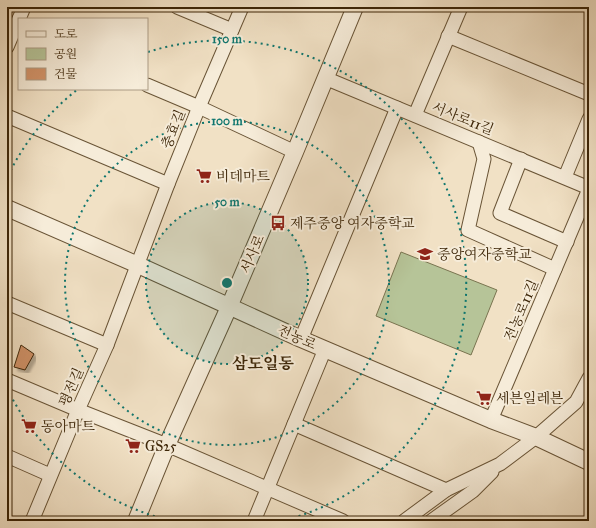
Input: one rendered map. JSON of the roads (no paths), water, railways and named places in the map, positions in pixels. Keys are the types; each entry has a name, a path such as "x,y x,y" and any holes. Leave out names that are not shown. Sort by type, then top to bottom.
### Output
{"street":[{"path":"19,18 24,7"},
{"path":"177,7 232,30"},
{"name":"충효길","path":"138,265 199,107 242,7"},
{"name":"서사로","path":"136,521 167,445 229,307 355,7"},
{"path":"415,116 460,7"},
{"path":"7,48 16,24"},
{"path":"448,36 589,94"},
{"name":"서사로11길","path":"325,78 589,188"},
{"path":"148,85 199,107 295,152"},
{"path":"301,339 397,108"},
{"path":"7,116 168,184"},
{"path":"565,177 589,119"},
{"path":"479,142 484,159 468,230 555,269"},
{"path":"521,159 500,213 567,242"},
{"name":"전농로11길","path":"491,420 589,188"},
{"name":"전농로","path":"7,208 138,265 301,339 491,420 536,437 589,462"},
{"name":"평전길","path":"32,521 50,475 107,344 138,265"},
{"path":"7,303 107,344"},
{"path":"254,521 325,349"},
{"path":"435,520 473,491 500,464 536,437 576,402 589,378"},
{"path":"7,380 167,445 343,521"},
{"path":"294,424 446,490"},
{"path":"7,456 50,475"},
{"path":"404,521 446,490 500,464"}],"place":[{"name":"비데마트","path":"204,176"},
{"name":"제주중앙 여자중학교","path":"278,223"},
{"name":"중앙여자중학교","path":"425,254"},
{"name":"세븐일레븐","path":"484,398"},
{"name":"동아마트","path":"29,426"},
{"name":"GS25","path":"133,446"}],"district":[{"name":"삼도일동","path":"263,363"}]}
